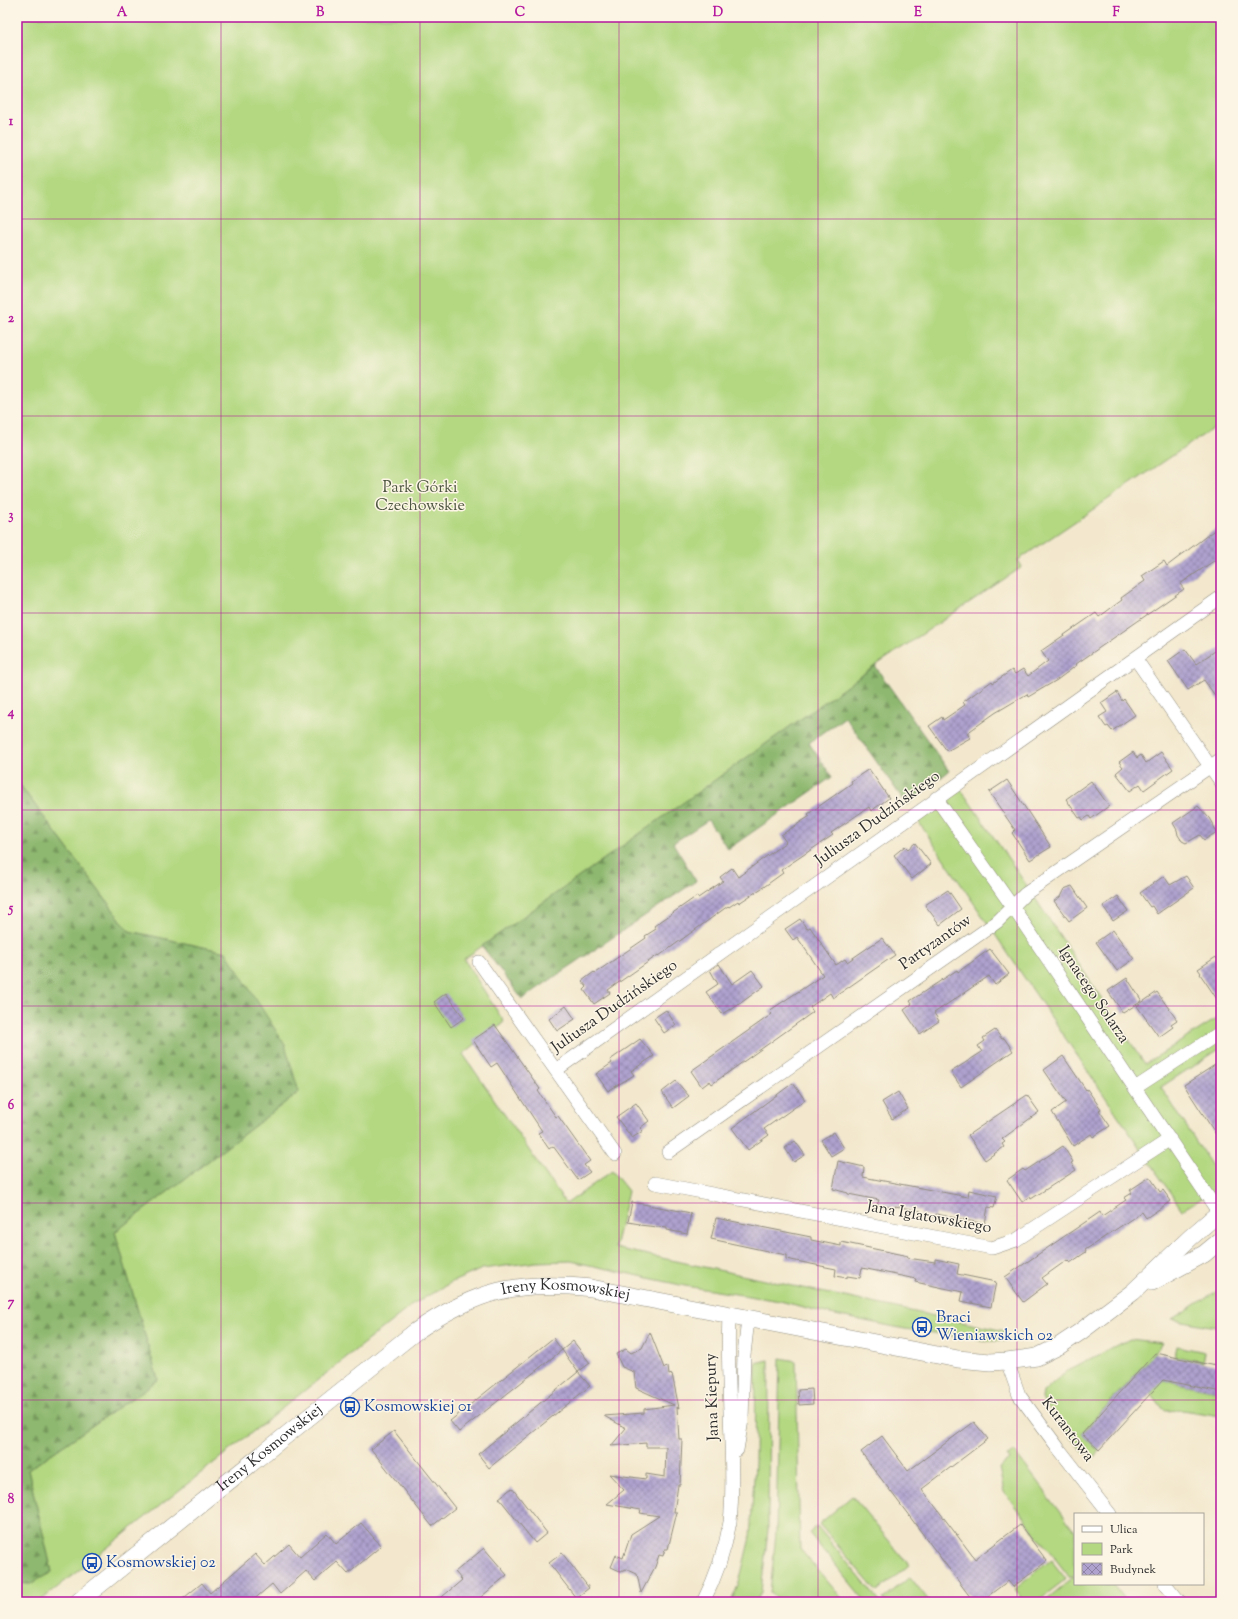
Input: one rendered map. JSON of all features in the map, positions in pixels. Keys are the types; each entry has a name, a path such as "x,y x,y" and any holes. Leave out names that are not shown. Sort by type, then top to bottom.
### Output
{"street":[{"name":"Juliusza Dudzińskiego","path":"556,1070 1221,596"},
{"path":"1135,658 1216,762 1221,782"},
{"name":"Partyzantów","path":"668,1152 990,926 1026,894 1216,762"},
{"name":"Ignacego Solarza","path":"936,798 1012,906 1221,1214"},
{"path":"479,962 615,1154"},
{"path":"1135,1088 1221,1032"},
{"name":"Jana Iglatowskiego","path":"655,1183 992,1248 1016,1240 1170,1139"},
{"name":"Ireny Kosmowskiej","path":"78,1602 415,1332 461,1304 504,1289 521,1286 556,1285 590,1288 958,1359 990,1362 1007,1361 1037,1357 1059,1346 1080,1332 1133,1292 1192,1237 1221,1214"},
{"name":"Ireny Kosmowskiej","path":"1133,1292 1204,1254 1221,1240"},
{"name":"Jana Kiepury","path":"703,1602 715,1579 728,1530 731,1510 732,1477 728,1354 729,1315"},
{"name":"Jana Kiepury","path":"732,1477 742,1420 744,1355 748,1319"},
{"name":"Kurantowa","path":"1007,1361 1019,1394 1059,1449 1109,1513"},
{"path":"1166,1585 1180,1602"}],"green space":[{"name":"Park Górki Czechowskie","path":"17,17 1221,17 1221,423 1018,560 1022,567 875,666 464,959 504,1022 463,1054 566,1204 612,1171 628,1191 615,1248 1004,1331 1006,1341 990,1341 905,1329 830,1314 780,1301 685,1286 571,1261 536,1262 482,1269 450,1283 412,1305 39,1602 17,1602 17,1583 30,1584 52,1572 28,1470 158,1380 115,1232 299,1092 226,952 129,931 17,781"},
{"path":"875,666 949,771 907,805 845,717 809,743 832,777 728,849 708,820 673,843 696,881 522,999 482,946"},
{"path":"17,781 129,931 226,952 285,1045 299,1092 115,1232 158,1380 28,1470 52,1572 30,1584 17,1583"},
{"path":"960,788 1145,1064 1221,1016 1221,1048 1161,1087 1221,1180 1221,1187 1182,1210 916,818"},
{"path":"1221,1289 1221,1328 1172,1319"},
{"path":"1130,1339 1162,1343 1155,1353 1082,1433 1099,1450 1094,1457 1083,1452 1042,1399 1043,1392 1065,1372"},
{"path":"1177,1346 1205,1352 1203,1362 1175,1356"},
{"path":"780,1358 796,1361 800,1549 845,1602 779,1602 770,1593 776,1532"},
{"path":"769,1360 768,1530 761,1592 756,1602 731,1602 739,1583 750,1537 755,1464 756,1363"},
{"path":"1163,1380 1221,1392 1221,1416 1182,1410 1164,1411 1150,1393"},
{"path":"1014,1451 1074,1530 1074,1575 1070,1578 1004,1492 999,1468 1009,1460 1007,1457"},
{"path":"852,1496 909,1565 877,1592 819,1524"},
{"path":"817,1526 880,1602 866,1602 809,1533"},
{"path":"1051,1560 1066,1579 1036,1602 1025,1602 1015,1589"},
{"path":"910,1577 930,1602 885,1602 883,1599"},
{"path":"1074,1577 1074,1585 1114,1585 1125,1599 1121,1602 1043,1602"}],"building":[{"path":"1221,525 1221,556 1180,584 1184,589 1076,664 1077,665 1057,680 1028,697 1027,694 995,713 967,733 970,738 947,751 929,726 942,717 943,720 965,705 963,702 992,681 993,683 1012,670 1015,674 1023,669 1028,676 1048,661 1041,651 1096,613 1099,617 1122,600 1121,598 1145,581 1142,576 1164,561 1167,566"},
{"path":"1221,647 1221,704 1204,680 1188,690 1168,661 1185,649 1196,664"},
{"path":"1117,692 1122,701 1124,699 1135,715 1112,731 1108,726 1106,727 1099,717 1107,712 1101,703"},
{"path":"1133,752 1137,758 1141,755 1146,763 1161,752 1173,769 1144,790 1140,784 1130,791 1116,773 1123,767 1119,762"},
{"path":"869,769 889,798 871,811 869,807 831,833 833,835 781,870 783,873 765,886 739,903 738,901 729,907 728,906 659,956 658,955 608,990 610,993 594,1004 584,990 587,987 582,981 646,938 645,936 656,929 654,926 697,896 698,898 723,881 720,877 732,868 738,877 786,842 781,835 810,816 808,814"},
{"path":"1007,780 1051,847 1030,860 1012,833 1015,830 989,792"},
{"path":"1091,781 1109,806 1091,819 1089,816 1083,820 1081,817 1079,818 1066,799"},
{"path":"1198,806 1209,818 1217,832 1204,840 1200,835 1186,843 1182,841 1178,835 1173,823"},
{"path":"915,843 931,864 912,879 894,855 905,846 908,849"},
{"path":"1164,876 1170,885 1186,876 1194,888 1157,914 1140,893"},
{"path":"1072,886 1087,908 1069,921 1054,901 1060,897 1064,889"},
{"path":"948,890 961,909 940,925 925,905"},
{"path":"1118,896 1128,911 1113,921 1103,906"},
{"path":"800,919 807,929 810,927 836,965 845,959 847,962 882,938 895,955 833,998 830,993 810,1007 813,1012 712,1084 710,1081 702,1087 691,1071 772,1014 769,1011 823,975 797,937 793,940 785,929"},
{"path":"1113,930 1134,959 1117,971 1096,942"},
{"path":"990,949 1009,974 995,985 989,976 934,1013 939,1021 920,1034 904,1010 912,1004 910,1001 957,970 958,972"},
{"path":"1216,957 1221,966 1221,1005 1198,969"},
{"path":"719,964 732,984 752,970 764,986 731,1010 730,1009 722,1014 706,992 718,984 710,970"},
{"path":"1127,978 1142,1001 1123,1013 1108,991"},
{"path":"1157,992 1177,1020 1171,1024 1173,1027 1159,1037 1137,1006"},
{"path":"446,993 464,1018 451,1027 434,1002"},
{"path":"566,1006 575,1019 557,1031 549,1019"},
{"path":"666,1010 676,1025 664,1033 654,1018"},
{"path":"495,1025 540,1089 538,1091 556,1117 558,1116 590,1161 584,1165 590,1172 578,1180 553,1146 549,1149 538,1133 542,1131 497,1063 491,1067 473,1040"},
{"path":"995,1030 1002,1039 1004,1038 1013,1051 961,1087 951,1072 982,1052 978,1046 985,1041 983,1038"},
{"path":"640,1039 654,1056 631,1071 634,1075 608,1091 596,1074 612,1063 610,1060"},
{"path":"1063,1056 1101,1109 1099,1110 1110,1126 1093,1137 1091,1134 1073,1146 1052,1112 1066,1102 1044,1070"},
{"path":"1221,1061 1221,1142 1184,1085"},
{"path":"676,1081 689,1096 673,1108 662,1092"},
{"path":"793,1083 805,1100 764,1129 769,1135 748,1150 732,1128"},
{"path":"898,1092 908,1109 892,1119 882,1102"},
{"path":"1027,1095 1039,1112 1002,1139 1005,1142 1002,1144 1004,1147 985,1160 968,1135"},
{"path":"636,1103 649,1121 640,1128 643,1131 632,1138 616,1117"},
{"path":"834,1132 844,1148 831,1156 821,1140"},
{"path":"795,1141 805,1155 794,1162 785,1148"},
{"path":"1063,1146 1076,1170 1031,1199 1030,1197 1022,1202 1007,1180 1023,1169 1025,1171"},
{"path":"838,1161 864,1167 863,1177 968,1197 969,1190 997,1196 994,1208 988,1207 985,1224 936,1214 935,1217 920,1214 921,1211 895,1206 895,1208 877,1205 879,1200 848,1194 833,1189"},
{"path":"1150,1177 1160,1192 1163,1190 1171,1201 1146,1218 1142,1212 1085,1250 1086,1252 1070,1263 1067,1260 1042,1278 1047,1284 1023,1302 1005,1277 1100,1212 1102,1216 1126,1200 1124,1198 1132,1193 1130,1190"},
{"path":"632,1202 691,1213 687,1234 667,1230 667,1228 639,1225 640,1224 628,1222"},
{"path":"716,1218 811,1237 811,1240 841,1246 841,1242 908,1256 907,1258 935,1262 935,1259 959,1264 957,1274 996,1282 991,1307 961,1301 963,1292 915,1282 916,1279 862,1268 860,1278 835,1276 836,1269 786,1259 786,1255 711,1239"},
{"path":"650,1332 664,1368 668,1367 669,1375 672,1374 679,1408 677,1407 679,1439 682,1439 680,1485 678,1485 674,1512 677,1512 668,1549 665,1549 663,1556 659,1555 655,1567 641,1593 637,1574 626,1569 620,1571 611,1567 616,1555 623,1558 631,1534 659,1516 640,1513 641,1510 607,1504 624,1490 609,1474 646,1479 646,1474 665,1477 666,1447 646,1447 646,1443 611,1446 626,1428 604,1416 644,1413 644,1409 674,1405 636,1388 634,1372 622,1367 616,1354 626,1349 631,1353 642,1348"},
{"path":"553,1338 562,1350 459,1432 450,1421"},
{"path":"573,1341 590,1363 578,1372 562,1350"},
{"path":"1155,1353 1221,1367 1221,1392 1163,1380 1099,1450 1082,1434"},
{"path":"578,1372 590,1386 489,1468 478,1454"},
{"path":"812,1389 813,1404 799,1405 798,1390"},
{"path":"974,1422 988,1439 922,1489 975,1559 1020,1525 1047,1561 1013,1587 1008,1581 980,1602 974,1602 861,1452 882,1436 908,1471"},
{"path":"394,1431 455,1508 432,1526 371,1449"},
{"path":"512,1488 547,1533 535,1543 499,1498"},
{"path":"361,1523 381,1546 348,1574 337,1562 315,1581 306,1571 280,1594 272,1584 251,1602 179,1602 202,1583 210,1593 255,1554 265,1565 289,1544 300,1557 327,1533 336,1544"},
{"path":"484,1548 507,1575 475,1602 436,1602 462,1580 455,1572"},
{"path":"562,1553 589,1588 576,1598 549,1563"}],"place":[{"name":"Braci Wieniawskich 02","path":"922,1327"},
{"name":"Kosmowskiej 01","path":"350,1407"},
{"name":"Kosmowskiej 02","path":"92,1563"}]}
